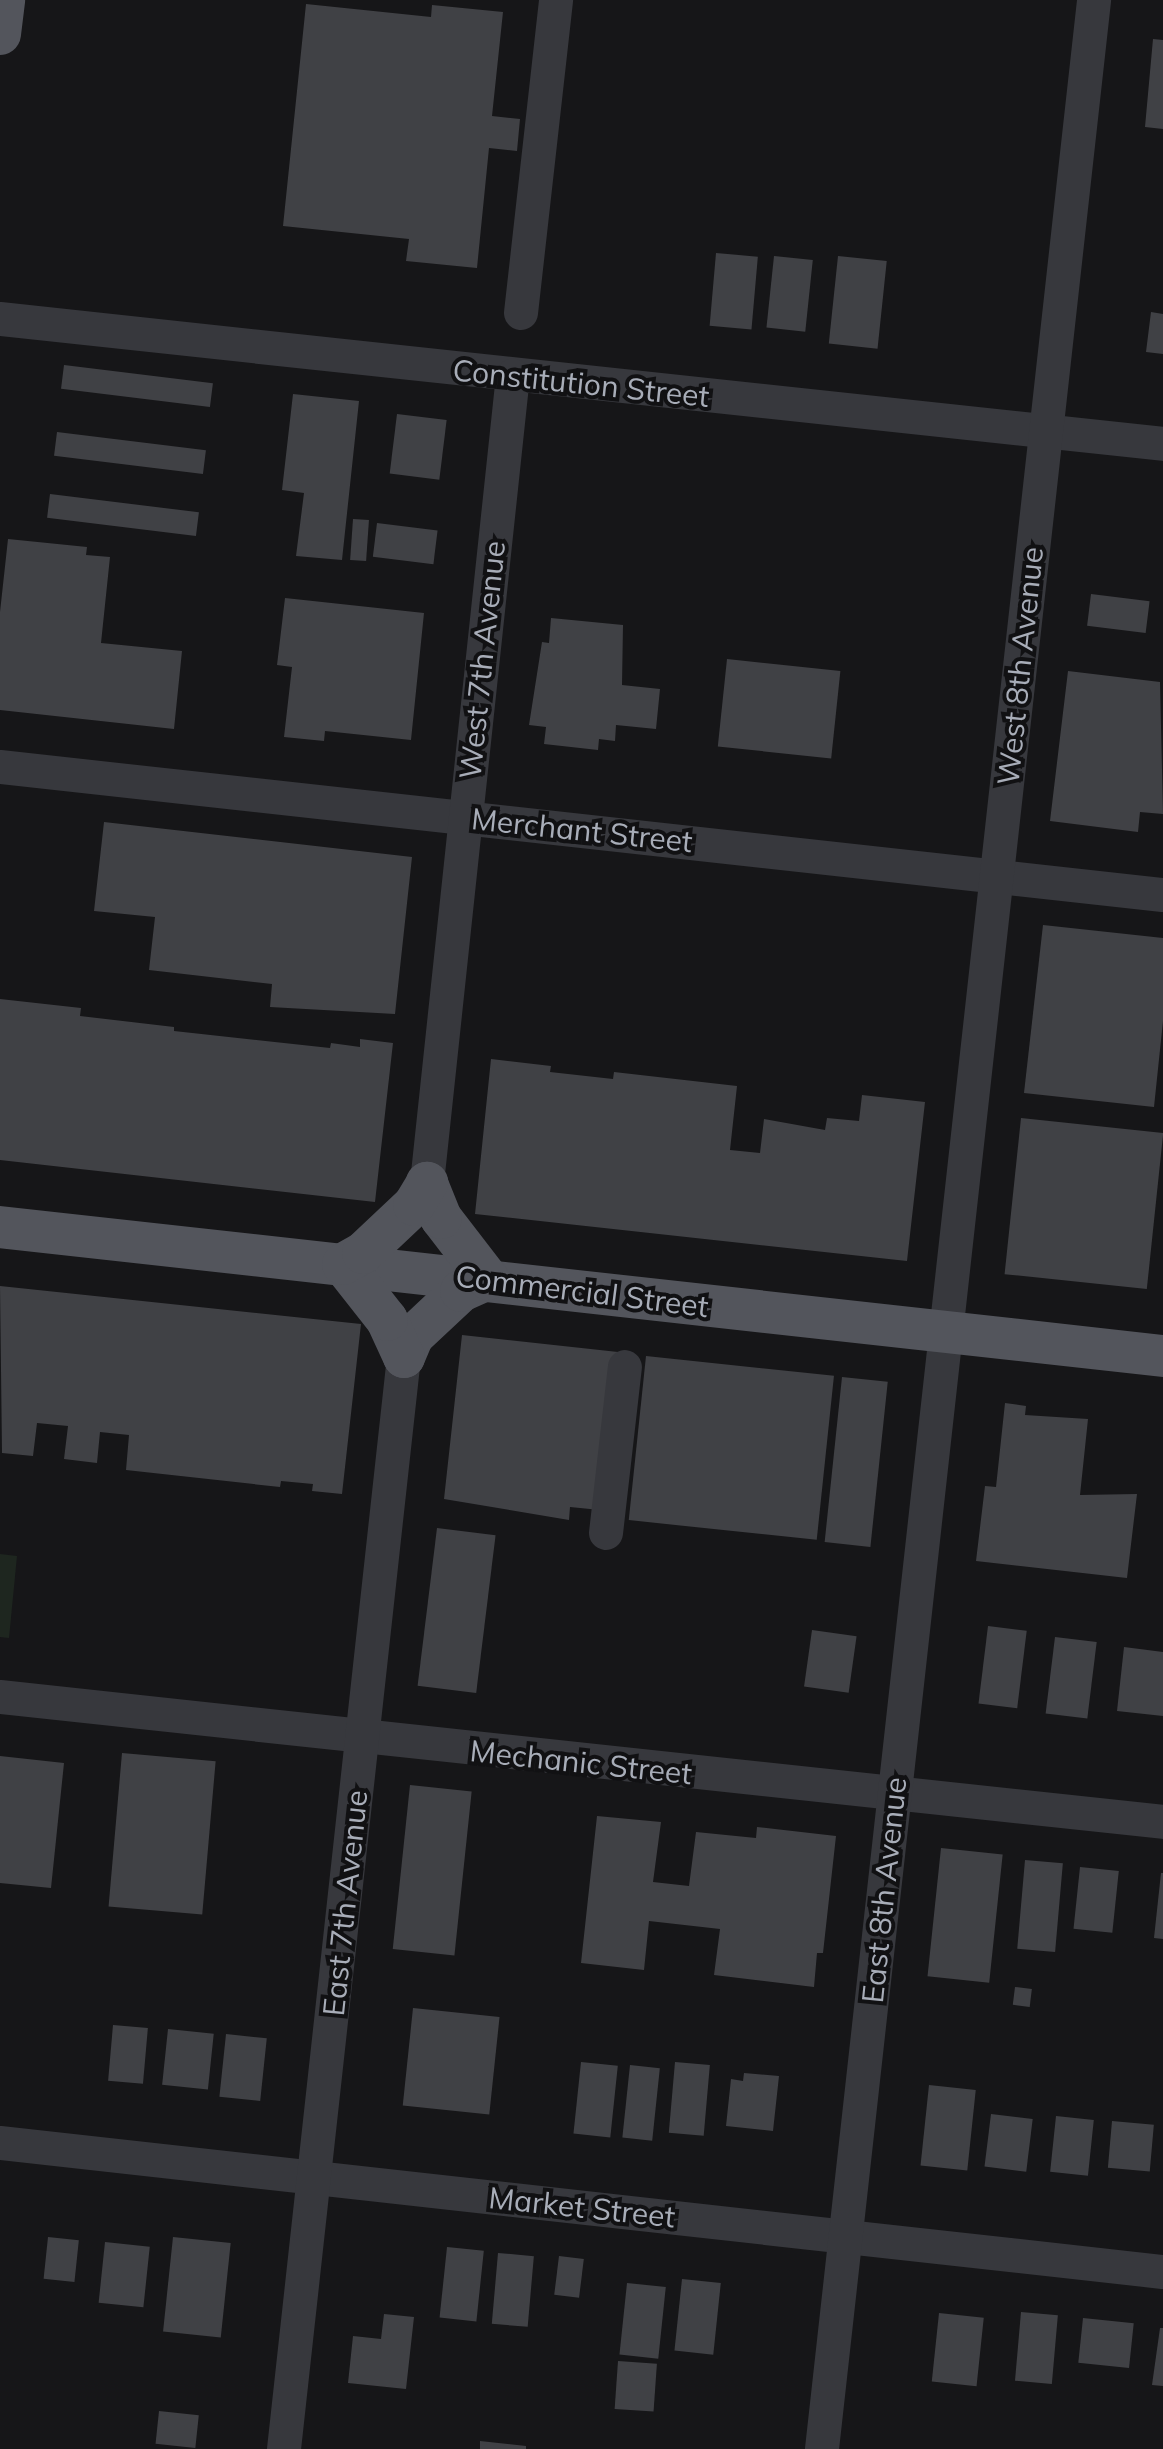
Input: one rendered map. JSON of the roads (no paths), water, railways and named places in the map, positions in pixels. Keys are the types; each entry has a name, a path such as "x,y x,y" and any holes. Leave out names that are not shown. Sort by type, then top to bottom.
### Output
{"main road":[{"path":"0,34 4,0"},
{"path":"404,1357 387,1320 343,1264 405,1214 427,1183"},
{"path":"404,1357 413,1336 461,1291 488,1279 441,1218 427,1183"},
{"name":"Commercial Street","path":"0,1227 1163,1356"}],"street":[{"path":"521,313 556,0"},
{"name":"West 8th Avenue","path":"946,1332 1094,0"},
{"name":"Constitution Street","path":"0,319 1163,444"},
{"name":"West 7th Avenue","path":"427,1183 513,376"},
{"name":"Merchant Street","path":"0,767 1163,895"},
{"name":"East 8th Avenue","path":"822,2449 946,1332"},
{"name":"East 7th Avenue","path":"284,2449 404,1357"},
{"path":"606,1533 625,1367"},
{"name":"Mechanic Street","path":"0,1697 895,1796 1163,1822"},
{"name":"Market Street","path":"0,2143 1163,2272"}]}
